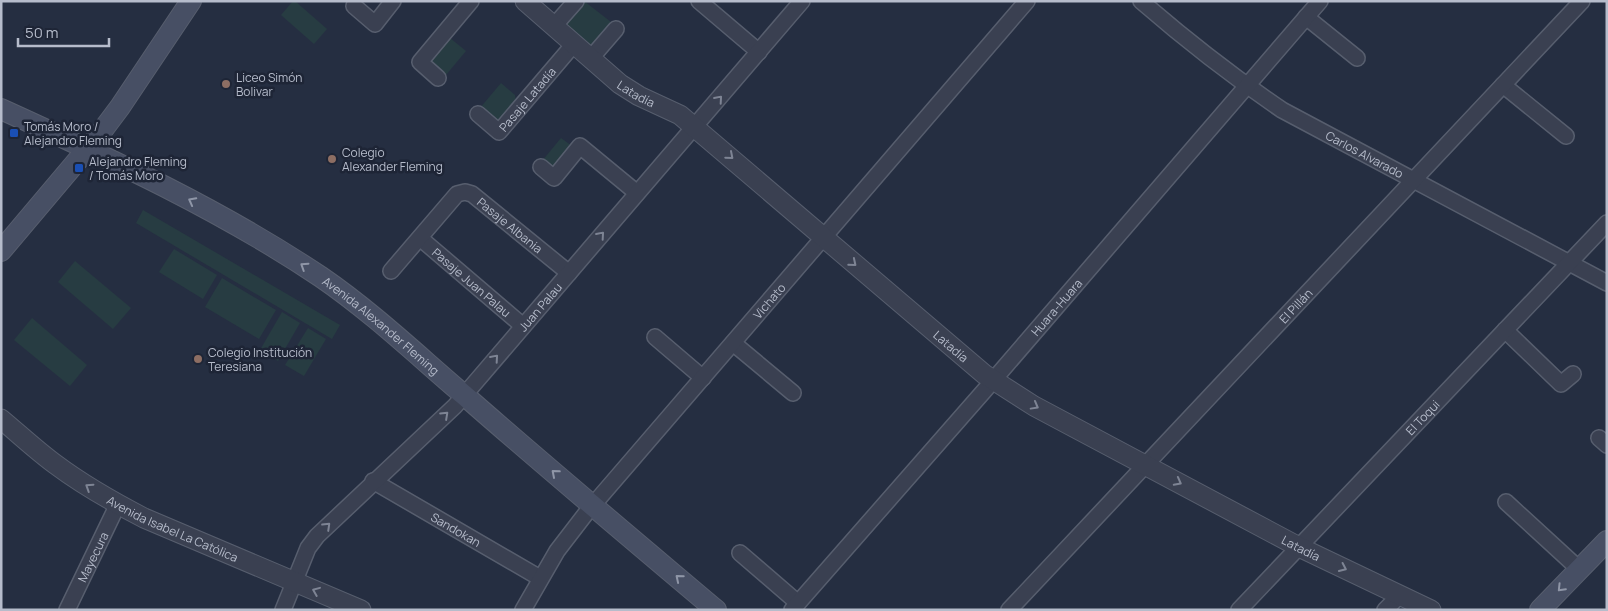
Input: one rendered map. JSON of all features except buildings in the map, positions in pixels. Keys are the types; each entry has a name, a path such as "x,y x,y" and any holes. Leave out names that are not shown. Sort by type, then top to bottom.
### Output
{"main road":[{"path":"1,251 88,149 120,106 191,1"},
{"name":"Avenida Alexander Fleming","path":"1,108 117,162 235,224 323,278 381,324 716,610"},
{"path":"1540,610 1607,541"}],"street":[{"path":"354,6 375,24 393,1"},
{"path":"438,78 420,62 471,1"},
{"name":"Latadía","path":"525,1 620,84 632,92 674,111 695,126 993,381 1034,406 1299,547 1431,610"},
{"path":"554,26 576,1"},
{"path":"699,1 759,52"},
{"name":"Juan Palau","path":"283,610 308,548 317,536 464,396 802,1"},
{"name":"Vichato","path":"523,610 557,550 593,506 1027,1"},
{"name":"Carlos Alvarado","path":"1141,1 1192,45 1247,86 1290,114 1607,283"},
{"name":"Huara-Huara","path":"795,606 993,381 1320,1"},
{"name":"El Pillán","path":"1009,610 1582,1"},
{"path":"1306,17 1357,58"},
{"path":"591,58 616,28"},
{"name":"Pasaje Latadía","path":"478,114 499,132 574,44"},
{"path":"1503,85 1566,136"},
{"path":"541,167 554,178 576,142 637,194"},
{"name":"Pasaje Albania","path":"391,270 457,194 465,192 472,194 568,273"},
{"name":"El Toqui","path":"1239,610 1607,223"},
{"name":"Pasaje Juan Palau","path":"420,238 523,326"},
{"path":"1505,330 1561,384 1573,374"},
{"path":"655,338 703,378"},
{"path":"733,343 793,393"},
{"name":"Avenida Isabel La Católica","path":"1,419 54,463 96,492 144,518 361,610"},
{"name":"Sandokan","path":"373,482 540,578"},
{"path":"1506,502 1579,569"},
{"name":"Mayecura","path":"67,610 118,504"},
{"path":"740,553 795,606"},
{"path":"1385,610 1400,595"}],"green space":[{"path":"293,1 327,29 314,44 281,15"},
{"path":"584,1 611,22 591,46 587,45 567,27 567,22"},
{"path":"450,38 466,51 446,75 431,62 431,58"},
{"path":"501,83 515,95 516,102 501,120 495,120 480,108"},
{"path":"561,138 572,146 556,168 550,169 542,161"},
{"path":"143,210 340,325 332,339 136,223"},
{"path":"174,249 217,275 203,299 159,272"},
{"path":"75,261 131,308 113,329 58,282"},
{"path":"222,278 276,310 259,339 205,307"},
{"path":"282,312 300,323 278,361 260,350"},
{"path":"32,318 87,365 70,386 14,340"},
{"path":"308,328 326,339 304,376 285,365"}],"place":[{"name":"Liceo Simón Bolivar","path":"226,84"},
{"name":"Tomás Moro / Alejandro Fleming","path":"14,133"},
{"name":"Colegio Alexander Fleming","path":"332,159"},
{"name":"Alejandro Fleming / Tomás Moro","path":"79,168"},
{"name":"Colegio Institución Teresiana","path":"198,359"}]}
